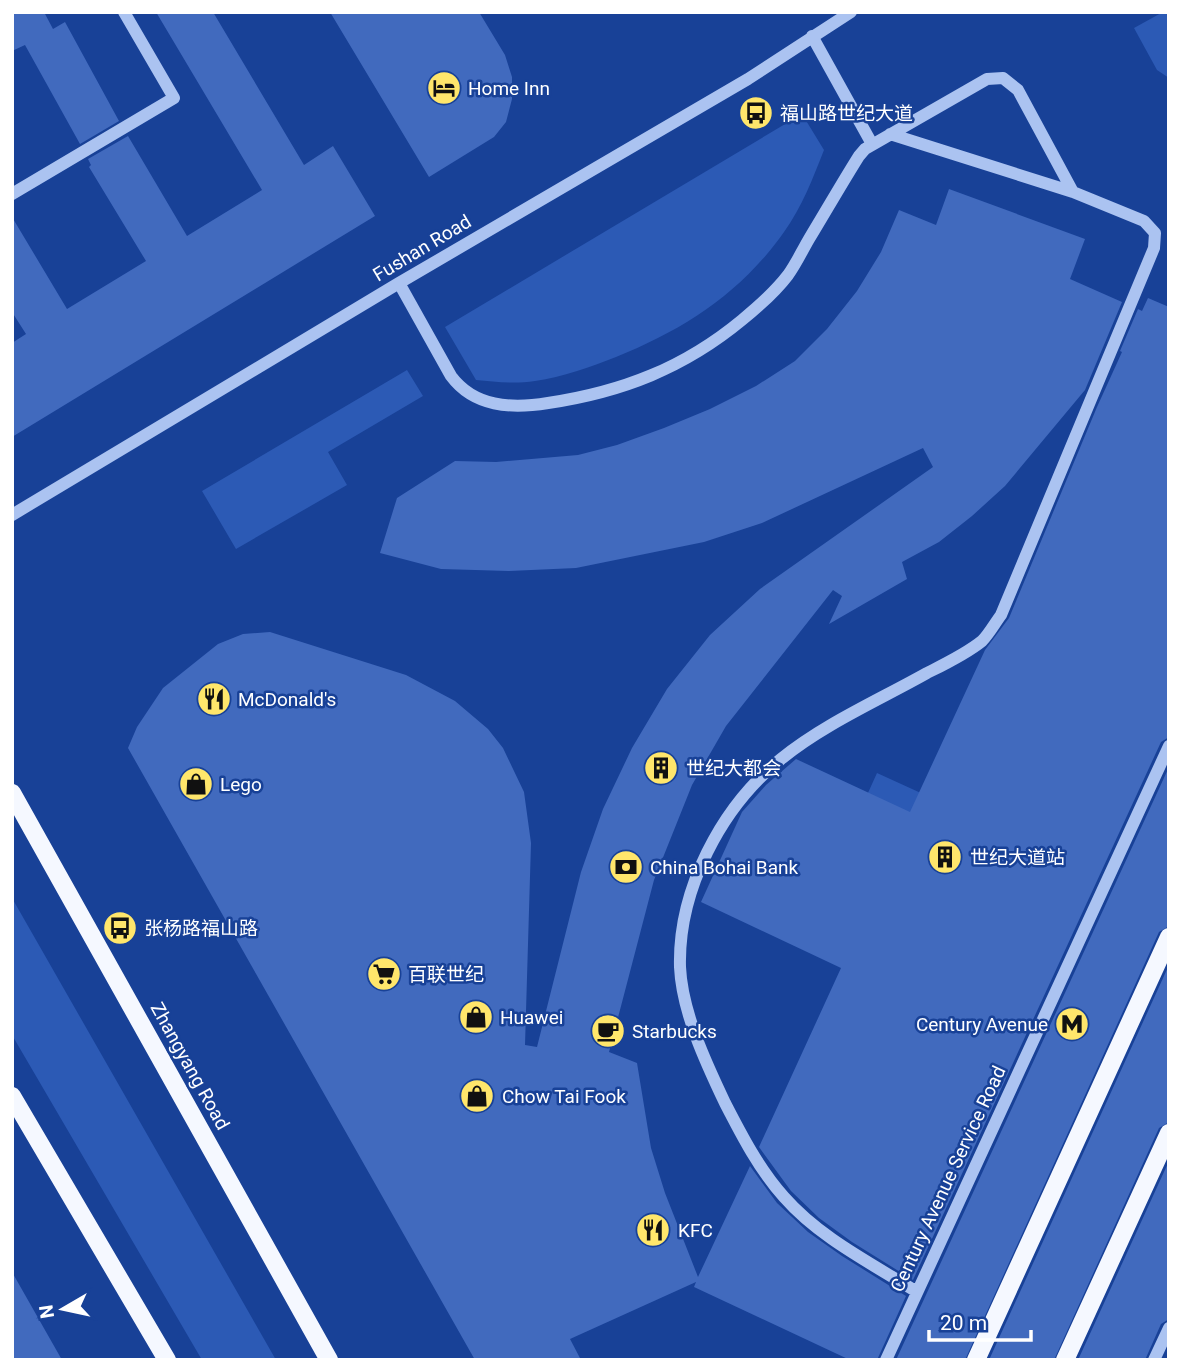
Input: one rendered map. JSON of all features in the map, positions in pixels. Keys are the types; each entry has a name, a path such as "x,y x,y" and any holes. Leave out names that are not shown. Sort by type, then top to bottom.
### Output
{"main road":[{"name":"Zhangyang Road","path":"12,793 329,1360"},
{"path":"976,1360 1169,937"},
{"path":"12,1096 167,1360"},
{"path":"1065,1360 1169,1133"}],"street":[{"path":"12,194 174,98 124,12"},
{"name":"Fushan Road","path":"12,515 748,79 851,12"},
{"path":"812,36 872,144"},
{"path":"400,283 451,376 462,390 475,398 493,403 533,405 614,390 655,375 692,357 760,305 787,276 859,156 872,144 987,79 1003,78 1018,90 1073,192"},
{"path":"890,134 1073,192 1144,221 1155,233 1154,248 1001,615 983,640 958,657 811,738 780,760 752,788 727,819 705,856 682,930 680,968 686,1005 711,1075 745,1143 783,1196 804,1218 827,1236 917,1292"},
{"name":"Century Avenue Service Road","path":"886,1360 1169,746"},
{"path":"1154,1360 1169,1328"}],"shaded area":[{"path":"1163,12 1169,12 1169,78 1157,70 1134,28"},
{"path":"802,114 824,150 816,171 784,232 750,273 730,291 665,335 586,368 528,382 476,380 445,327"},
{"path":"407,370 423,396 328,452 347,485 236,549 202,491"},
{"path":"877,773 980,820 853,826"},
{"path":"12,898 276,1360 202,1360 12,1035"}],"building":[{"path":"12,12 44,12 53,29 65,22 119,121 80,144 25,45 12,51"},
{"path":"156,12 213,12 304,165 333,146 375,216 12,437 12,343 26,334 12,312 12,217 67,309 146,261 89,167 91,165 88,159 128,136 187,236 262,190"},
{"name":"Home Inn","path":"330,12 479,12 505,55 512,77 512,99 506,122 494,137 429,177"},
{"path":"949,189 1085,239 1070,279 1122,302 1085,390 1005,486 939,542 902,562 907,579 829,624 842,596 833,590 726,726 692,785 654,880 609,1052 637,1063 651,1148 665,1193 698,1277 750,1166 777,1203 808,1232 906,1296 877,1360 850,1360 694,1287 696,1282 570,1339 581,1360 475,1360 128,748 137,727 163,688 218,644 243,634 270,632 406,675 455,701 488,729 503,748 524,792 531,843 525,1045 537,1047 581,872 603,809 632,748 667,689 710,635 760,589 933,467 923,448 762,523 704,542 576,568 509,571 441,569 380,553 397,498 455,461 496,462 578,455 617,445 664,428 756,386 795,361 827,329 857,291 881,252 899,210 936,225"},
{"name":"世纪大道站","path":"1148,298 1169,307 1169,737 1161,742 913,1280 819,1218 791,1191 759,1147 841,968 701,902 742,812 766,785 796,759 910,812 985,650 1009,618 1138,309 1142,311"},
{"path":"1169,767 1169,926 1159,932 965,1360 896,1360"},
{"path":"1169,965 1169,1122 1159,1128 1054,1360 989,1360"},
{"path":"1169,1161 1169,1319 1161,1324 1145,1360 1078,1360"},
{"path":"12,1272 62,1360 12,1360"}],"place":[{"name":"Home Inn","path":"444,88"},
{"name":"福山路世纪大道","path":"756,113"},
{"name":"McDonald's","path":"214,699"},
{"name":"世纪大都会","path":"661,768"},
{"name":"Lego","path":"196,784"},
{"name":"世纪大道站","path":"945,857"},
{"name":"China Bohai Bank","path":"626,867"},
{"name":"张杨路福山路","path":"120,928"},
{"name":"百联世纪","path":"384,974"},
{"name":"Huawei","path":"476,1017"},
{"name":"Century Avenue","path":"1072,1024"},
{"name":"Starbucks","path":"608,1031"},
{"name":"Chow Tai Fook","path":"477,1096"},
{"name":"KFC","path":"653,1230"}]}
